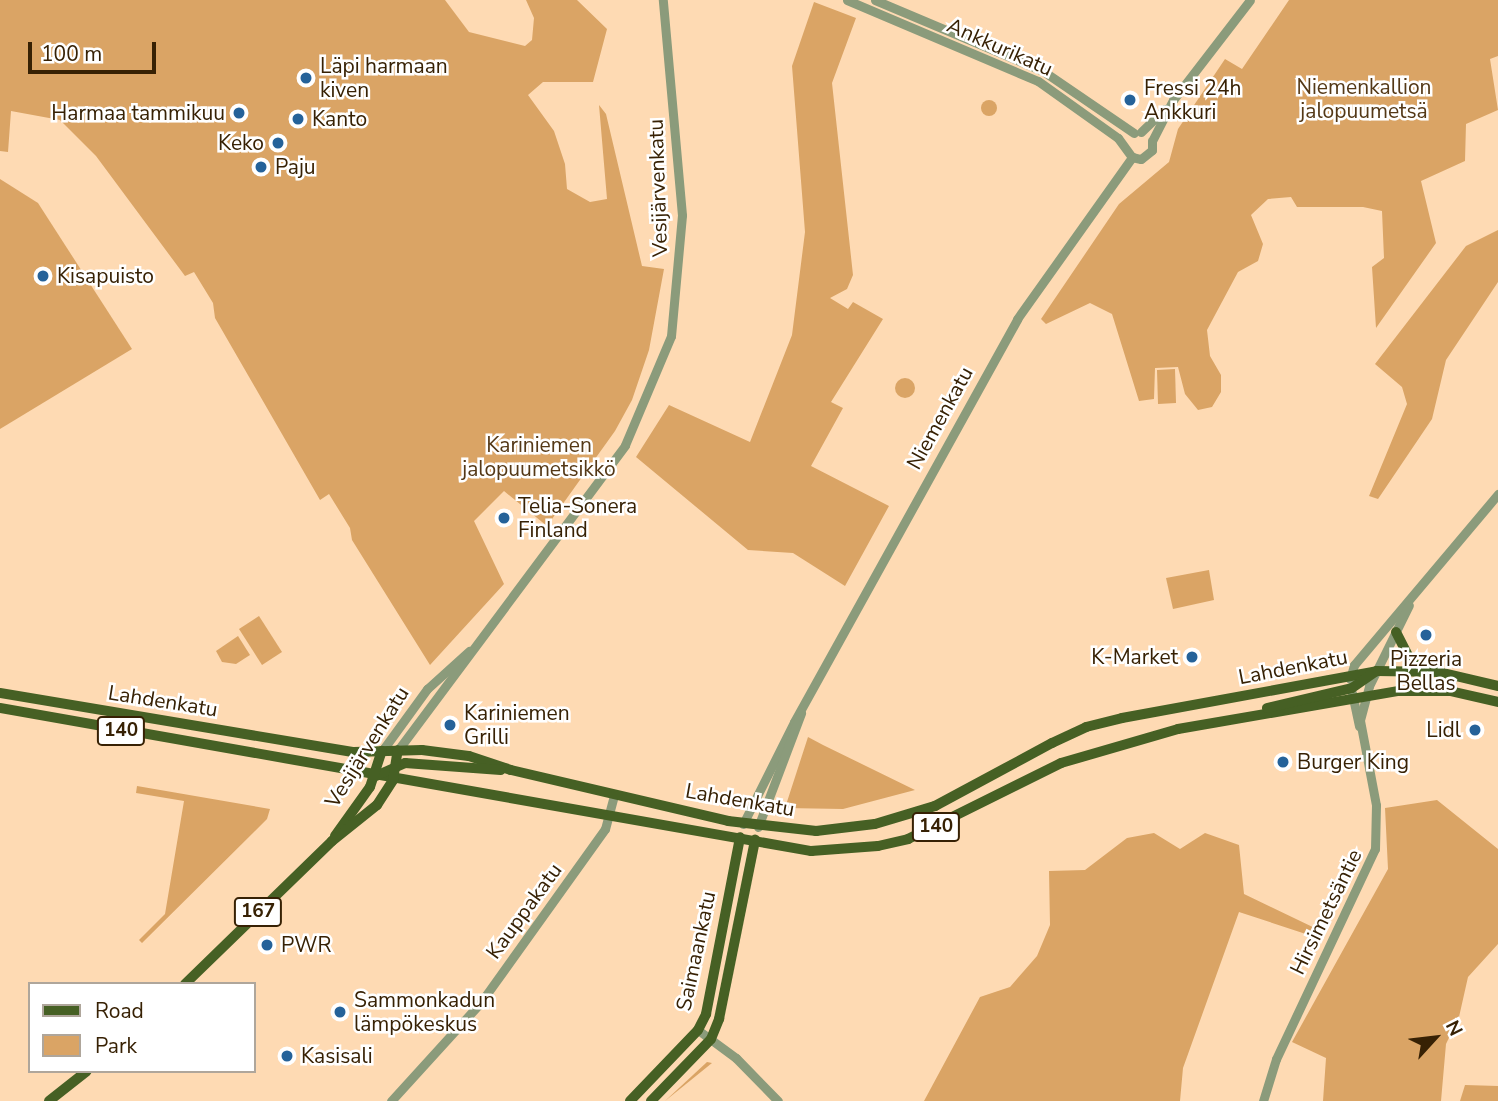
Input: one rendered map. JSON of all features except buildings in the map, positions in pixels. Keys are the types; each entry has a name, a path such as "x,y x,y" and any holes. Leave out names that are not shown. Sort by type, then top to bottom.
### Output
{"main road":[{"path":"1396,632 1409,658 1421,670"},
{"name":"Lahdenkatu","path":"0,693 354,752 398,751 469,756 511,770 743,824 816,831 875,824 935,806 1086,727 1377,671 1421,670 1498,686"},
{"path":"1352,694 1377,671"},
{"name":"Lahdenkatu","path":"0,708 393,779 418,778 754,844 844,850 908,839 1093,751 1245,715 1352,694 1365,697 1427,690 1498,702"},
{"name":"Vesijärvenkatu","path":"332,841 376,776 382,751"},
{"name":"Vesijärvenkatu","path":"187,982 332,841 376,805 393,779 398,751"},
{"path":"376,776 396,764 511,770"},
{"name":"Saimaankatu","path":"630,1101 698,1030 713,987 743,824"},
{"name":"Niemenkatu","path":"754,844 758,827"},
{"name":"Saimaankatu","path":"651,1101 711,1039 726,993 754,844"},
{"path":"49,1101 84,1073"}],"street":[{"name":"Vesijärvenkatu","path":"398,751 470,650 625,445 671,336 682,215 663,0"},
{"name":"Ankkurikatu","path":"847,0 1038,80 1126,145"},
{"name":"Ankkurikatu","path":"875,0 1043,71 1138,133"},
{"path":"1173,100 1147,157 1132,157 1126,145 1173,100 1250,0"},
{"path":"1138,133 1152,141"},
{"name":"Niemenkatu","path":"743,824 801,711 1017,319 1132,157"},
{"path":"1350,675 1498,494"},
{"name":"Hirsimetsäntie","path":"1361,731 1365,697 1409,605"},
{"name":"Vesijärvenkatu","path":"382,751 427,689 470,650"},
{"name":"Hirsimetsäntie","path":"1263,1101 1276,1059 1375,849 1377,805 1350,675"},
{"name":"Niemenkatu","path":"758,827 801,724 801,711"},
{"name":"Kauppakatu","path":"391,1101 475,1009 610,815 614,795"},
{"path":"698,1030 778,1101"}],"green space":[{"name":"Kariniemen jalopuumetsikkö","path":"0,0 445,0 469,32 525,46 532,40 534,18 526,0 577,0 607,29 593,82 543,82 528,95 554,131 565,164 567,189 590,202 607,199 599,105 606,114 642,266 664,269 649,350 632,400 615,431 547,526 504,491 474,521 504,584 430,665 352,540 350,528 329,494 320,500 215,318 213,303 194,272 185,276 96,156 60,120 11,111 8,152 0,151"},
{"name":"Niemenkallion jalopuumetsä","path":"1289,0 1498,0 1498,56 1490,59 1498,110 1466,124 1465,161 1421,181 1436,243 1376,328 1372,267 1384,258 1382,211 1363,207 1297,207 1291,197 1268,199 1251,215 1263,244 1258,261 1238,272 1207,330 1210,356 1221,375 1221,392 1212,407 1198,410 1185,394 1178,367 1155,368 1154,399 1139,401 1112,314 1090,303 1046,324 1041,319 1119,204 1169,162 1178,129 1225,59 1242,69"},
{"path":"814,2 856,18 832,83 853,275 847,289 830,298 848,309 853,302 883,319 831,402 843,408 811,466 889,506 845,586 793,553 748,550 636,457 669,405 750,442 792,335 805,232 792,66"},
{"path":"986,100 992,100 997,108 995,114 986,116 981,111 981,105"},
{"name":"Kisapuisto","path":"0,179 38,203 132,349 0,429"},
{"path":"1498,230 1498,282 1446,360 1432,419 1378,499 1369,496 1407,404 1402,387 1375,364 1466,246"},
{"path":"1175,369 1176,403 1158,404 1157,370"},
{"path":"905,378 912,381 915,388 912,395 905,398 898,395 895,388 898,381"},
{"path":"1209,570 1214,600 1173,609 1166,578"},
{"path":"259,616 282,652 262,665 239,629"},
{"path":"238,636 250,655 236,664 222,662 216,651"},
{"path":"808,737 915,790 843,809 785,808"},
{"path":"137,786 270,809 267,819 142,943 139,940 165,914 184,801 136,793"},
{"path":"1437,800 1498,849 1498,944 1468,977 1459,1017 1446,1044 1441,1101 1323,1101 1326,1058 1292,1042 1388,869 1385,808"},
{"path":"1154,833 1180,849 1205,833 1239,845 1244,894 1321,931 1318,938 1239,912 1183,1068 1180,1101 924,1101 980,997 1010,987 1037,956 1050,925 1049,871 1085,870 1127,838"},
{"path":"707,1062 712,1063 665,1101"},
{"path":"1465,1085 1498,1086 1498,1101 1460,1101"}],"place":[{"name":"Läpi harmaan kiven","path":"306,78"},
{"name":"Fressi 24h Ankkuri","path":"1130,100"},
{"name":"Harmaa tammikuu","path":"239,113"},
{"name":"Kanto","path":"298,119"},
{"name":"Keko","path":"278,143"},
{"name":"Paju","path":"261,167"},
{"name":"Kisapuisto","path":"43,276"},
{"name":"Telia-Sonera Finland","path":"504,518"},
{"name":"Pizzeria Bellas","path":"1426,635"},
{"name":"K-Market","path":"1192,657"},
{"name":"Kariniemen Grilli","path":"450,725"},
{"name":"Lidl","path":"1475,730"},
{"name":"Burger King","path":"1283,762"},
{"name":"PWR","path":"267,945"},
{"name":"Sammonkadun lämpökeskus","path":"340,1012"},
{"name":"Kasisali","path":"287,1056"}]}
